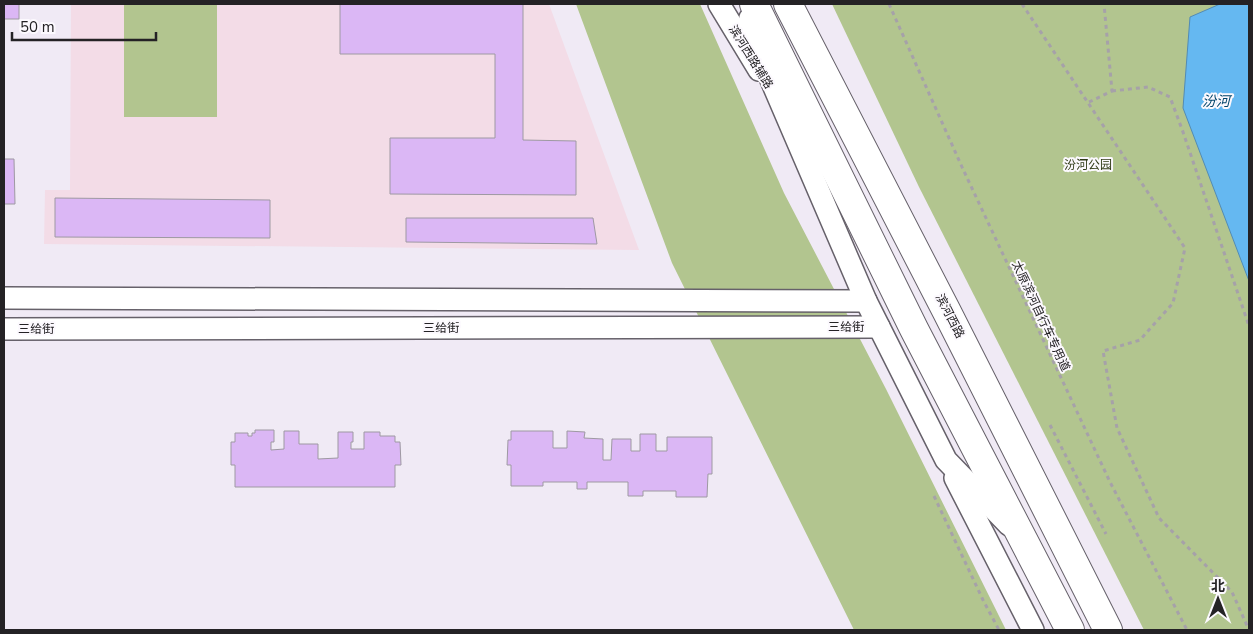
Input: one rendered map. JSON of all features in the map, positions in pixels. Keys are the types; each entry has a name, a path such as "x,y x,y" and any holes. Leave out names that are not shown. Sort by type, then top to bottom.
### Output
{"highway":[{"path":"754,4 919,338 1070,630"},
{"name":"滨河西路","path":"788,4 948,312 1108,630"}],"street":[{"name":"滨河西路辅路","path":"719,4 783,110"},
{"path":"745,4 770,80 866,301 1033,630"},
{"name":"三给街","path":"4,298 866,301"},
{"name":"三给街","path":"4,329 879,327"},
{"path":"946,460 1022,537"}],"path":[{"name":"太原滨河自行车专用道","path":"889,4 966,176 1110,482 1187,630"},
{"path":"1022,4 1185,248 1172,303 1140,340 1104,351 1117,428 1159,518 1232,592 1249,630"},
{"path":"1104,4 1112,91"},
{"path":"1089,102 1112,91 1148,87 1170,97 1249,326"},
{"path":"1050,425 1106,534"},
{"path":"934,496 999,630"}],"shaded area":[{"path":"71,4 549,4 639,250 44,244 45,190 70,190"}],"green space":[{"path":"124,4 217,4 217,117 124,117"},
{"path":"576,4 700,4 784,193 886,389 1006,630 854,630 672,263"},
{"name":"汾河公园","path":"832,4 1249,4 1249,630 1144,630 919,187"}],"water":[{"name":"汾河","path":"1220,4 1249,4 1249,281 1183,108 1190,17"}],"building":[{"path":"4,4 19,4 19,19 4,19"},
{"path":"340,4 523,4 523,140 576,141 576,195 390,194 390,138 495,138 495,54 340,54"},
{"path":"4,159 14,159 15,204 4,204"},
{"path":"55,198 270,200 270,238 55,237"},
{"path":"406,218 593,218 597,244 406,242"},
{"path":"255,430 274,430 274,442 271,442 271,450 284,449 284,431 299,431 299,444 318,444 318,459 338,458 338,432 353,432 351,449 364,449 364,432 380,432 380,436 395,436 395,442 400,442 401,465 395,465 395,487 235,487 235,465 231,465 231,442 235,442 235,433 248,433 248,436 252,436"},
{"path":"511,431 553,431 553,448 567,448 567,431 585,432 584,438 603,439 603,460 611,460 612,439 631,439 631,451 640,451 640,434 656,434 656,451 667,451 667,437 712,437 712,474 708,474 707,497 676,497 676,491 643,491 643,496 628,496 628,482 587,482 587,489 577,489 577,482 543,482 543,486 511,486 511,465 507,465 508,440 511,440"}]}
